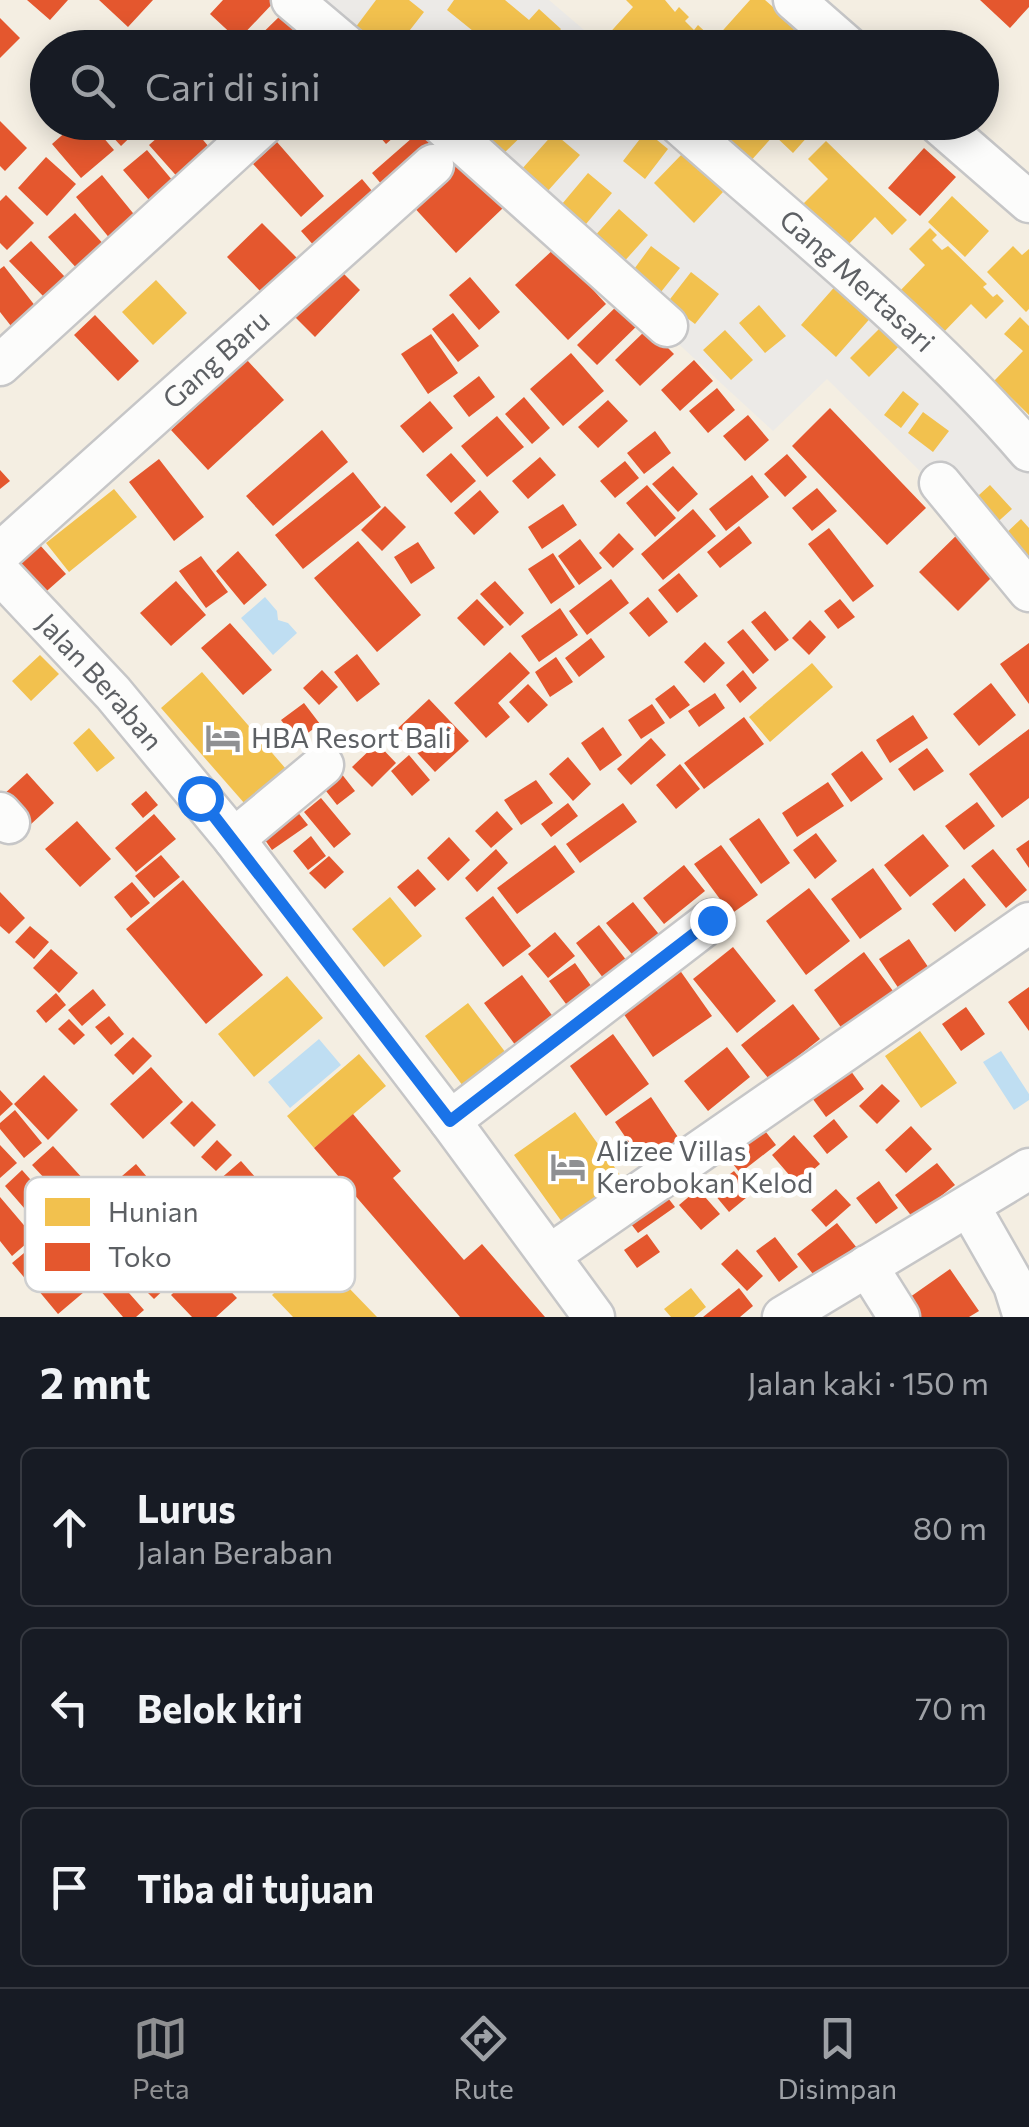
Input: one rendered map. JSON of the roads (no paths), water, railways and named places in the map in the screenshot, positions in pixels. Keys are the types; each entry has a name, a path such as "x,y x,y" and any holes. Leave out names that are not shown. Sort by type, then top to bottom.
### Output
{"street":[{"path":"292,0 328,30"},
{"path":"794,0 829,30"},
{"path":"0,365 246,140"},
{"path":"459,140 667,326"},
{"name":"Gang Mertasari","path":"697,140 884,306 1004,421 1029,451"},
{"path":"958,140 1029,202"},
{"name":"Gang Baru","path":"0,553 432,165"},
{"path":"940,483 1029,591"},
{"name":"Jalan Beraban","path":"0,573 113,693 234,838 594,1317"},
{"path":"234,838 324,765"},
{"path":"450,1121 712,920"},
{"path":"550,1256 1029,923"},
{"path":"784,1317 1029,1169"},
{"path":"969,1206 1014,1285 1024,1317"},
{"path":"867,1266 898,1317"}],"water":[{"path":"265,597 277,611 278,620 288,623 297,633 273,655 241,618"},
{"path":"319,1039 341,1065 290,1108 268,1082"},
{"path":"1001,1051 1029,1094 1029,1100 1014,1110 983,1062"}],"place":[{"name":"HBA Resort Bali","path":"223,738"},
{"name":"Alizee Villas Kerobokan Kelod","path":"568,1167"}]}
